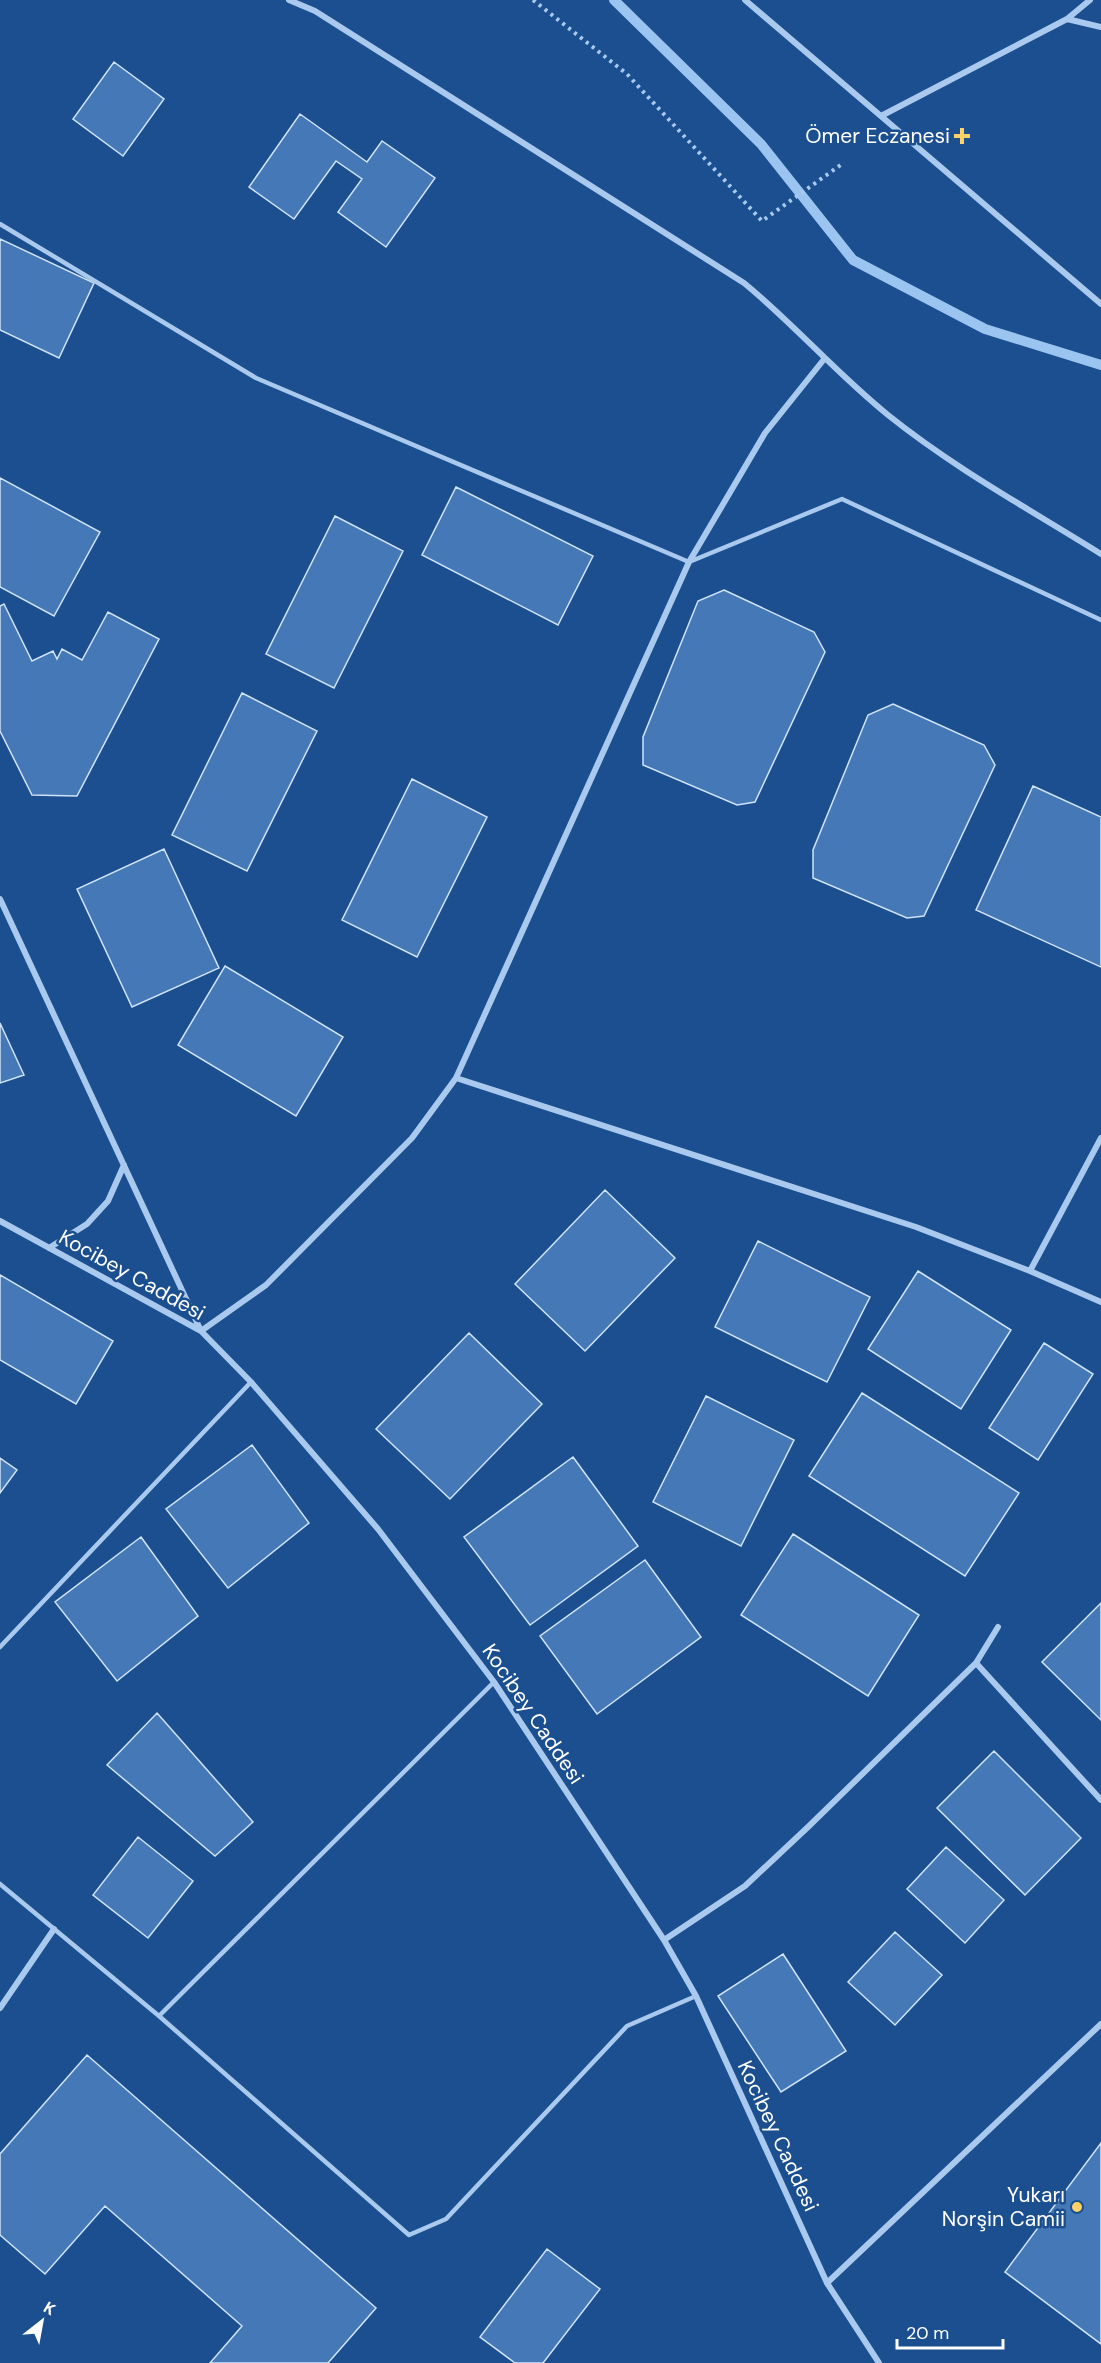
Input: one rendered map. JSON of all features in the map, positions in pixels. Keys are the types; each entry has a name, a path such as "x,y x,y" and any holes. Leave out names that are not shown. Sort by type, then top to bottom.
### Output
{"street":[{"path":"289,0 315,11 744,283 772,306 887,415 959,468 1101,554"},
{"path":"745,0 1101,304"},
{"path":"881,116 1067,20 1090,0"},
{"path":"1067,20 1101,27"},
{"path":"0,899 201,1331 266,1285 412,1138 456,1078 689,562 765,433 825,358"},
{"path":"456,1078 916,1227 1030,1271 1101,1302"},
{"path":"1030,1271 1101,1138"},
{"path":"49,1248 87,1224 101,1209 108,1201 124,1165"},
{"name":"Kocibey Caddesi","path":"0,1221 201,1331 251,1382 378,1529 494,1682 664,1940 696,1996 827,2283 879,2363"},
{"path":"664,1940 745,1886 976,1663 998,1627"},
{"path":"976,1663 1101,1800"},
{"path":"0,2008 54,1929"},
{"path":"827,2283 1101,2024"}],"lane":[{"path":"0,224 256,378 689,562 842,500 1101,620"},
{"path":"0,1647 251,1382"},
{"path":"159,2016 494,1682"},
{"path":"0,1884 159,2016 409,2235 446,2219 627,2026 696,1996"}],"path":[{"path":"533,0 627,74 762,221 842,164"}],"building":[{"path":"114,62 164,99 123,156 73,119"},
{"path":"300,114 367,162 382,141 435,178 386,247 338,212 362,179 336,161 294,219 249,187"},
{"path":"0,239 94,283 59,358 0,330"},
{"path":"0,478 100,532 54,616 0,587"},
{"path":"456,487 593,556 558,625 422,555"},
{"path":"335,516 403,551 334,688 266,654"},
{"path":"724,590 814,632 825,652 755,802 737,805 643,765 643,737 698,601"},
{"path":"4,604 32,661 53,651 57,659 62,649 82,660 108,612 159,639 77,796 32,795 0,731 0,606"},
{"path":"242,693 317,731 247,871 172,835"},
{"path":"893,704 984,745 995,765 924,916 907,918 813,878 813,850 868,715"},
{"path":"412,779 487,817 417,957 342,920"},
{"path":"1033,786 1101,817 1101,967 976,910"},
{"path":"164,849 219,968 132,1007 77,889"},
{"path":"225,966 343,1037 296,1116 178,1045"},
{"path":"0,1023 24,1075 0,1083"},
{"path":"605,1190 675,1258 585,1351 515,1284"},
{"path":"758,1241 870,1297 827,1382 715,1327"},
{"path":"918,1271 1011,1330 961,1409 868,1349"},
{"path":"0,1275 113,1341 76,1404 0,1360"},
{"path":"469,1333 542,1404 450,1499 376,1429"},
{"path":"1044,1343 1093,1374 1038,1460 989,1428"},
{"path":"862,1393 1019,1493 965,1576 809,1476"},
{"path":"706,1396 794,1440 741,1546 653,1502"},
{"path":"252,1445 309,1523 228,1588 166,1509"},
{"path":"573,1457 638,1546 530,1625 464,1537"},
{"path":"0,1458 17,1470 0,1493"},
{"path":"793,1534 919,1615 868,1696 741,1615"},
{"path":"141,1537 198,1616 117,1681 55,1602"},
{"path":"645,1560 701,1637 597,1714 540,1636"},
{"path":"1101,1603 1101,1720 1042,1662"},
{"path":"157,1713 253,1822 215,1856 107,1765"},
{"path":"994,1751 1081,1838 1025,1895 937,1808"},
{"path":"138,1837 193,1881 148,1938 93,1895"},
{"path":"946,1847 1004,1900 965,1943 907,1889"},
{"path":"895,1932 942,1975 895,2025 848,1982"},
{"path":"783,1954 846,2051 781,2092 718,1996"},
{"path":"87,2055 376,2308 328,2363 210,2363 242,2326 105,2206 45,2274 0,2235 0,2154"},
{"name":"Yukarı Norşin Camii","path":"1101,2143 1101,2344 1005,2272"},
{"path":"547,2249 600,2289 543,2363 515,2363 480,2337"}],"waterway":[{"path":"614,0 761,144 853,260 985,329 1101,365"}],"place":[{"name":"Ömer Eczanesi","path":"962,136"},
{"name":"Yukarı Norşin Camii","path":"1077,2207"}]}
